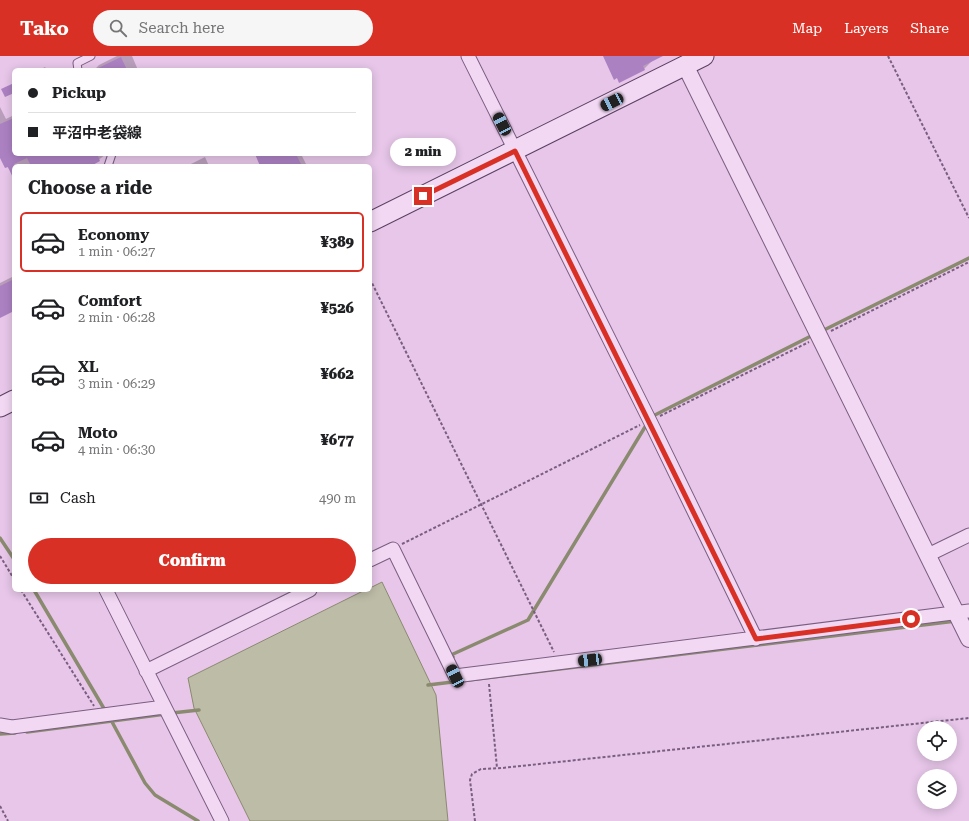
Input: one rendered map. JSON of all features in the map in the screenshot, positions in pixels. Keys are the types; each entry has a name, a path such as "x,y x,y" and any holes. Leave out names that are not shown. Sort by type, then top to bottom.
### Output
{"main road":[{"path":"372,221 515,151 680,63 704,56"}],"street":[{"path":"468,56 650,421 756,639"},
{"path":"680,63 928,555 963,612 969,639"},
{"path":"928,555 969,535"},
{"path":"372,559 393,549 455,676 963,612"},
{"path":"107,592 222,821"},
{"path":"146,671 306,592"},
{"path":"0,725 12,727 164,707"}],"lane":[{"path":"78,68 77,63 91,56"}],"path":[{"path":"888,56 969,218"},
{"path":"372,282 560,663"},
{"path":"393,549 650,421"},
{"path":"0,556 12,576"},
{"path":"22,592 100,715"},
{"path":"488,672 497,768"},
{"path":"474,821 470,780 472,774 481,769 969,718"},
{"path":"0,806 8,821"}],"shaded area":[{"path":"382,582 436,695 448,821 250,821 194,708 188,678 361,592 372,592 372,587"}],"building":[{"path":"603,56 663,56 643,66 645,70 619,83 617,78 614,80"},
{"path":"121,57 126,68 98,68"},
{"path":"12,84 12,94 5,97 1,89"},
{"path":"12,119 12,156 98,156 100,161 95,164 30,164 27,158 12,164 12,176 8,167 5,168 0,158 0,124"},
{"path":"256,156 297,156 301,164 259,164"},
{"path":"12,280 12,312 0,318 0,286"}],"waterway":[{"path":"822,331 969,258"},
{"path":"651,417 815,334"},
{"path":"453,657 451,655 528,620 648,422"},
{"path":"0,538 12,556"},
{"path":"35,592 106,712"},
{"path":"428,685 956,621"},
{"path":"172,713 199,710"},
{"path":"27,732 166,714"},
{"path":"111,720 145,783 155,795 198,821"},
{"path":"0,734 15,733"}],"route":[{"path":"423,196 515,151 643,406 756,639 911,619"}]}
